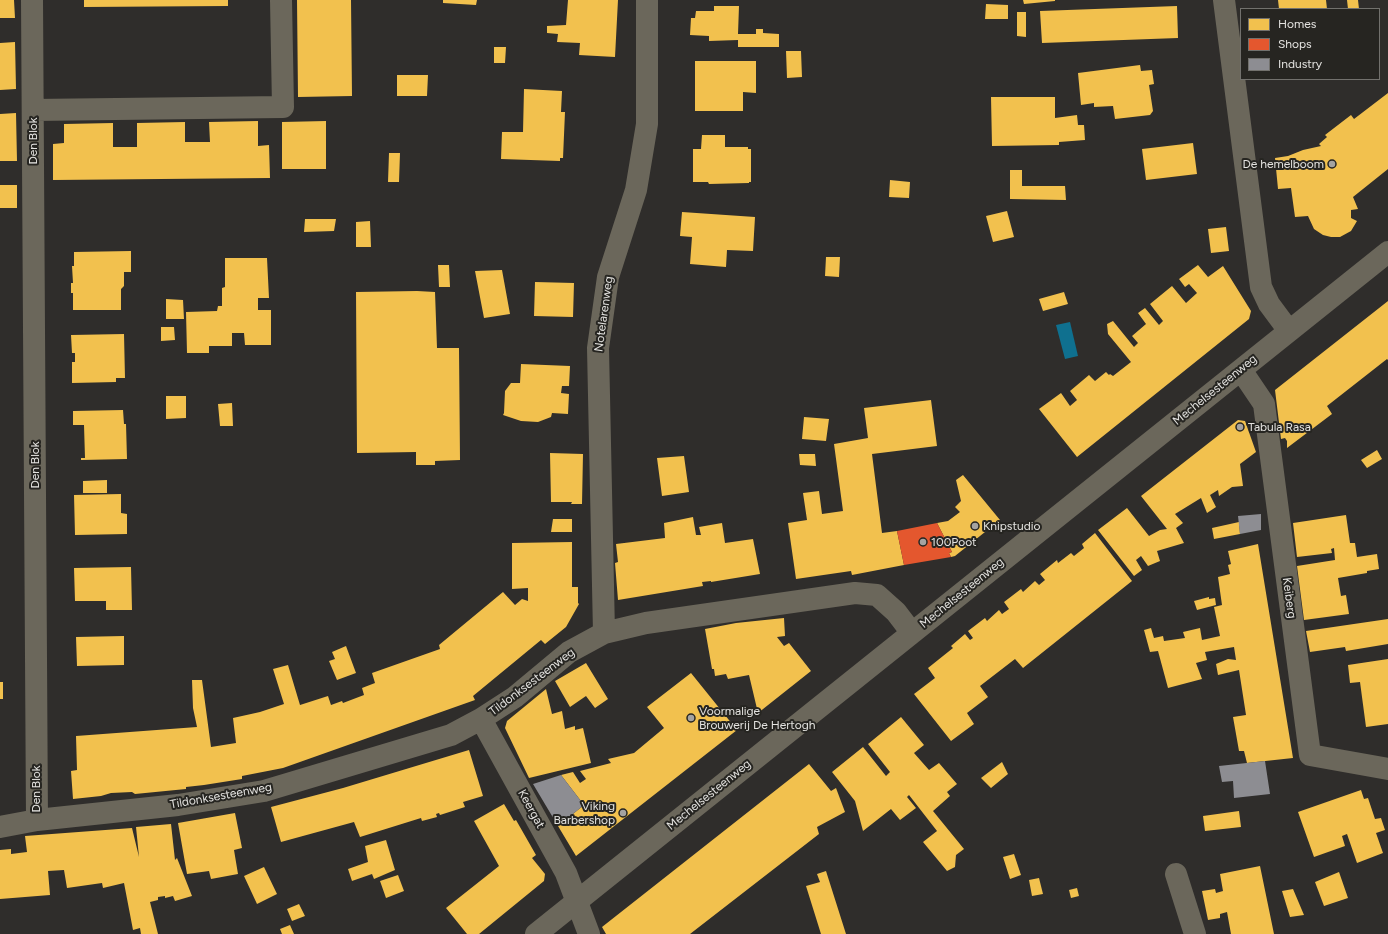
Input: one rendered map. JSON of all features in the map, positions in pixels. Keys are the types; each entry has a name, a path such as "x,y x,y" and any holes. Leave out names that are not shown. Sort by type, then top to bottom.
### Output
{"street":[{"name":"Den Blok","path":"32,0 36,820"},
{"name":"Den Blok","path":"33,110 283,107 281,0"},
{"name":"Notelarenweg","path":"604,633 598,348 608,277 636,190 646,124 647,0"},
{"path":"1224,0 1262,288 1269,304 1289,331"},
{"name":"Mechelsesteenweg","path":"536,934 1388,252"},
{"name":"Keiberg","path":"1241,370 1264,404 1310,755 1388,769"},
{"name":"Tildonksesteenweg","path":"0,827 36,820 178,805 264,791 451,735 481,719 515,697 569,652 604,633 646,623 854,594 877,595 896,612 912,633"},
{"name":"Keergat","path":"481,719 564,869 589,934"},
{"path":"1176,874 1195,934"}],"water":[{"path":"1070,322 1078,356 1065,359 1056,325"}],"building: Homes":[{"path":"0,0 14,0 15,18 0,18"},
{"path":"84,0 228,0 228,6 84,7"},
{"path":"297,0 351,0 352,96 298,97"},
{"path":"443,0 477,0 476,5 443,3"},
{"path":"568,0 618,0 615,57 579,55 580,43 557,42 558,34 547,33 547,26 566,25"},
{"path":"1023,0 1055,0 1055,1 1024,4"},
{"path":"1278,0 1326,0 1327,8 1279,8"},
{"path":"1347,0 1358,0 1359,8 1348,8"},
{"path":"986,4 1008,5 1008,19 985,19"},
{"path":"714,6 739,6 738,34 756,34 756,29 763,29 763,33 779,34 779,47 738,47 738,40 709,41 709,36 690,35 691,18 695,18 696,11 714,11"},
{"path":"1177,6 1178,38 1042,43 1040,11"},
{"path":"1017,12 1026,12 1026,37 1017,36"},
{"path":"15,42 16,89 0,90 0,43"},
{"path":"494,47 506,47 505,63 494,63"},
{"path":"786,51 801,51 802,77 787,78"},
{"path":"695,61 756,61 756,93 743,92 743,111 695,111"},
{"path":"1140,65 1141,71 1152,70 1154,84 1149,85 1153,111 1150,115 1115,119 1113,106 1094,107 1094,103 1081,105 1078,73"},
{"path":"397,75 428,75 427,96 397,96"},
{"path":"524,89 562,91 561,112 565,112 563,158 560,158 560,161 501,159 502,132 523,132"},
{"name":"De hemelboom","path":"1388,93 1388,169 1353,197 1358,209 1351,210 1351,218 1357,221 1351,231 1340,237 1323,235 1314,229 1308,216 1295,217 1291,188 1278,189 1275,158 1288,156 1303,150 1321,146 1319,144 1327,137 1325,135 1351,115 1354,119"},
{"path":"991,97 1055,97 1055,118 1077,115 1078,125 1084,125 1085,140 1059,142 1059,145 992,146"},
{"path":"16,113 17,161 0,161 0,114"},
{"path":"258,121 258,146 269,145 270,178 53,180 53,144 64,143 64,124 113,123 113,147 137,147 137,123 185,122 185,142 210,142 209,122"},
{"path":"326,121 326,169 282,169 282,122"},
{"path":"702,135 725,135 725,147 748,147 748,149 751,149 751,182 709,184 708,182 693,182 693,149 701,149"},
{"path":"1193,143 1197,174 1146,180 1142,149"},
{"path":"389,153 400,153 399,182 388,182"},
{"path":"1010,170 1022,170 1022,186 1065,186 1066,200 1010,199"},
{"path":"890,180 910,182 909,198 889,197"},
{"path":"0,185 17,185 17,208 0,208"},
{"path":"1007,211 1014,237 993,242 986,216"},
{"path":"682,212 755,217 753,251 727,250 726,267 690,264 692,237 680,236"},
{"path":"305,219 336,219 334,231 304,232"},
{"path":"370,221 371,247 356,247 356,222"},
{"path":"1226,227 1229,251 1211,253 1208,229"},
{"path":"131,251 131,272 124,272 124,286 121,289 121,310 73,310 73,293 71,293 71,283 73,283 72,266 74,266 74,252"},
{"path":"826,257 840,257 839,277 825,276"},
{"path":"225,258 267,258 269,298 258,298 258,310 271,310 271,345 245,345 244,333 232,333 232,346 209,346 209,353 187,353 186,312 217,311 218,306 222,306 222,288 225,287"},
{"path":"438,265 449,265 450,287 439,287"},
{"path":"1198,265 1208,277 1223,266 1251,311 1249,319 1077,457 1039,409 1061,393 1070,406 1077,400 1070,391 1089,375 1095,381 1106,372 1113,376 1131,362 1108,334 1107,324 1113,321 1134,347 1138,343 1132,336 1146,324 1138,313 1145,308 1159,325 1163,321 1150,304 1172,286 1186,303 1197,293 1189,284 1185,287 1179,279"},
{"path":"502,270 510,314 484,318 475,271"},
{"path":"535,282 574,283 573,317 534,316"},
{"path":"356,292 435,292 437,348 459,348 460,460 435,461 435,465 416,465 416,452 357,453"},
{"path":"1064,292 1068,304 1043,311 1039,299"},
{"path":"166,299 183,300 184,319 166,319"},
{"path":"1388,301 1388,360 1387,359 1327,406 1332,414 1287,448 1287,441 1285,438 1281,439 1275,390"},
{"path":"161,327 174,327 175,340 161,341"},
{"path":"124,334 125,378 116,378 116,382 72,383 72,362 75,362 75,353 72,353 71,335"},
{"path":"521,364 570,366 569,386 562,386 561,393 569,394 568,414 552,413 551,417 538,422 521,421 503,415 505,391 511,383 520,383"},
{"path":"166,396 186,396 186,418 166,419"},
{"path":"931,400 937,446 872,454 882,533 897,531 904,565 852,575 851,571 796,579 788,523 807,520 803,493 819,491 822,514 843,511 834,444 868,438 864,408"},
{"path":"232,403 233,426 220,426 218,404"},
{"path":"123,410 124,424 126,424 127,459 81,460 81,458 85,458 84,425 73,425 73,411"},
{"path":"804,417 829,419 826,441 802,439"},
{"path":"1238,420 1245,421 1256,452 1240,464 1243,486 1232,487 1219,496 1218,490 1210,495 1216,507 1207,513 1201,498 1175,514 1183,523 1176,528 1184,543 1157,551 1160,561 1148,566 1141,556 1136,560 1142,570 1134,576 1098,530 1127,508 1149,536 1160,530 1167,529 1141,496"},
{"path":"1377,450 1382,459 1367,468 1361,460"},
{"path":"550,453 583,454 582,504 571,504 572,502 551,502"},
{"path":"799,454 815,454 816,466 800,465"},
{"path":"684,456 689,492 662,496 657,458"},
{"path":"963,475 1000,520 955,556 951,557 949,553 952,552 937,523 948,521 960,512 955,507 961,501 956,480"},
{"path":"107,480 107,493 83,493 83,481"},
{"path":"121,494 121,513 127,514 127,534 75,535 74,495"},
{"path":"1346,515 1350,543 1355,543 1357,557 1377,554 1379,569 1367,571 1367,573 1338,578 1341,596 1346,595 1349,614 1304,620 1297,566 1335,560 1334,548 1331,549 1332,553 1297,557 1293,523"},
{"path":"693,517 696,535 701,535 699,527 722,523 725,543 753,539 760,574 711,582 702,582 703,586 618,600 615,563 618,562 616,544 665,538 664,523"},
{"path":"553,519 572,519 572,532 551,532"},
{"path":"1239,522 1240,534 1214,539 1212,528"},
{"path":"1095,533 1132,581 1023,668 1015,659 980,686 988,697 967,713 974,724 951,741 914,694 935,678 928,668 953,648 951,646 965,634 970,640 973,638 968,631 985,618 987,621 999,610 1002,614 1009,609 1004,602 1021,589 1023,592 1035,581 1039,585 1045,580 1040,574 1057,560 1058,563 1071,553 1074,556 1084,548 1082,544"},
{"path":"572,542 572,587 578,587 579,604 566,627 545,644 541,640 473,696 475,700 283,768 242,776 242,779 186,787 186,789 135,794 132,792 111,793 101,796 73,799 71,771 77,770 76,736 197,727 193,708 192,680 202,680 211,747 236,743 233,718 260,712 284,704 273,669 288,665 300,705 328,696 331,705 342,701 343,703 364,695 362,688 375,683 372,673 440,649 439,645 503,592 515,605 522,599 528,601 528,588 512,589 512,543"},
{"path":"1258,544 1293,758 1247,763 1244,751 1239,751 1233,717 1246,715 1239,670 1218,675 1216,664 1228,659 1236,660 1234,647 1205,652 1207,660 1196,663 1202,679 1168,688 1158,651 1150,652 1144,630 1151,628 1154,638 1163,636 1164,641 1185,638 1183,632 1200,628 1202,640 1220,636 1214,607 1222,605 1218,577 1230,574 1228,565 1231,564 1228,551"},
{"path":"131,567 132,610 106,610 106,601 75,601 74,568"},
{"path":"1209,597 1209,599 1215,598 1216,605 1197,610 1194,601"},
{"path":"784,618 785,636 777,637 784,646 789,643 811,671 758,713 749,675 728,679 726,674 715,676 714,669 712,669 705,629 736,623"},
{"path":"1388,619 1388,644 1346,651 1345,647 1310,652 1306,631"},
{"path":"124,636 124,665 77,666 76,637"},
{"path":"346,646 356,673 337,680 329,661 335,659 332,652"},
{"path":"1388,659 1388,724 1366,727 1360,682 1350,683 1348,665"},
{"path":"586,663 608,699 595,708 586,696 570,707 555,681"},
{"path":"691,673 737,730 576,856 558,826 584,805 561,775 573,772 580,783 586,779 580,771 611,763 608,759 634,753 664,728 647,707"},
{"path":"0,682 3,682 3,699 0,699"},
{"path":"546,689 552,714 562,711 565,729 575,726 575,730 583,728 591,763 529,778 505,728 507,721"},
{"path":"901,717 924,745 914,753 929,770 939,763 957,784 947,792 950,796 933,811 964,849 956,855 955,867 947,871 923,842 937,831 909,795 907,797 916,808 900,820 891,809 863,831 855,801 832,772 863,747 886,776 890,772 868,744"},
{"path":"469,750 483,796 463,802 465,807 440,815 439,813 436,814 437,817 422,821 421,818 360,837 354,822 281,842 271,807 343,788"},
{"path":"1002,762 1008,774 991,788 981,778"},
{"path":"809,764 831,791 836,788 845,812 817,827 819,834 690,934 606,934 602,927"},
{"path":"1361,790 1364,799 1368,798 1375,819 1381,818 1385,830 1376,833 1383,853 1357,863 1347,834 1342,836 1345,846 1314,857 1298,812"},
{"path":"504,804 514,821 516,820 536,855 532,858 545,874 544,881 479,934 467,934 446,908 499,866 474,821"},
{"path":"1239,811 1241,827 1205,831 1203,816"},
{"path":"235,813 242,848 234,850 238,874 211,879 209,871 187,874 178,823"},
{"path":"171,824 175,860 177,858 192,896 175,901 173,896 165,898 165,896 158,897 158,900 150,902 158,934 141,934 140,928 133,930 124,883 103,888 102,883 67,888 64,870 48,871 50,895 0,899 0,850 11,849 11,854 27,852 25,836 132,828 139,857 136,827"},
{"path":"386,840 395,870 374,879 372,874 352,881 348,869 368,862 365,846"},
{"path":"1014,854 1021,875 1010,879 1003,857"},
{"path":"1260,866 1274,934 1231,934 1227,912 1220,914 1220,918 1208,920 1202,891 1215,889 1216,893 1223,891 1220,874"},
{"path":"264,867 277,894 257,904 244,876"},
{"path":"826,871 846,934 821,934 806,886 820,882 817,874"},
{"path":"1339,872 1348,898 1324,906 1315,882"},
{"path":"398,875 404,891 386,898 380,881"},
{"path":"1039,878 1043,894 1032,896 1029,880"},
{"path":"1077,888 1079,896 1071,898 1069,890"},
{"path":"1293,889 1304,915 1290,917 1282,891"},
{"path":"299,904 305,916 292,921 287,909"},
{"path":"290,925 294,934 282,934 280,929"}],"building: Shops":[{"name":"100Poot","path":"937,523 952,552 949,553 951,557 904,565 897,531"}],"building: Industry":[{"path":"1261,514 1261,530 1240,534 1238,516"},
{"path":"1265,761 1270,794 1234,798 1233,781 1222,782 1219,766"},
{"path":"561,775 584,805 558,826 533,784"}],"place":[{"name":"De hemelboom","path":"1332,164"},
{"name":"Tabula Rasa","path":"1240,427"},
{"name":"Knipstudio","path":"975,526"},
{"name":"100Poot","path":"923,542"},
{"name":"Voormalige Brouwerij De Hertogh","path":"691,718"},
{"name":"Viking Barbershop","path":"623,813"}]}
